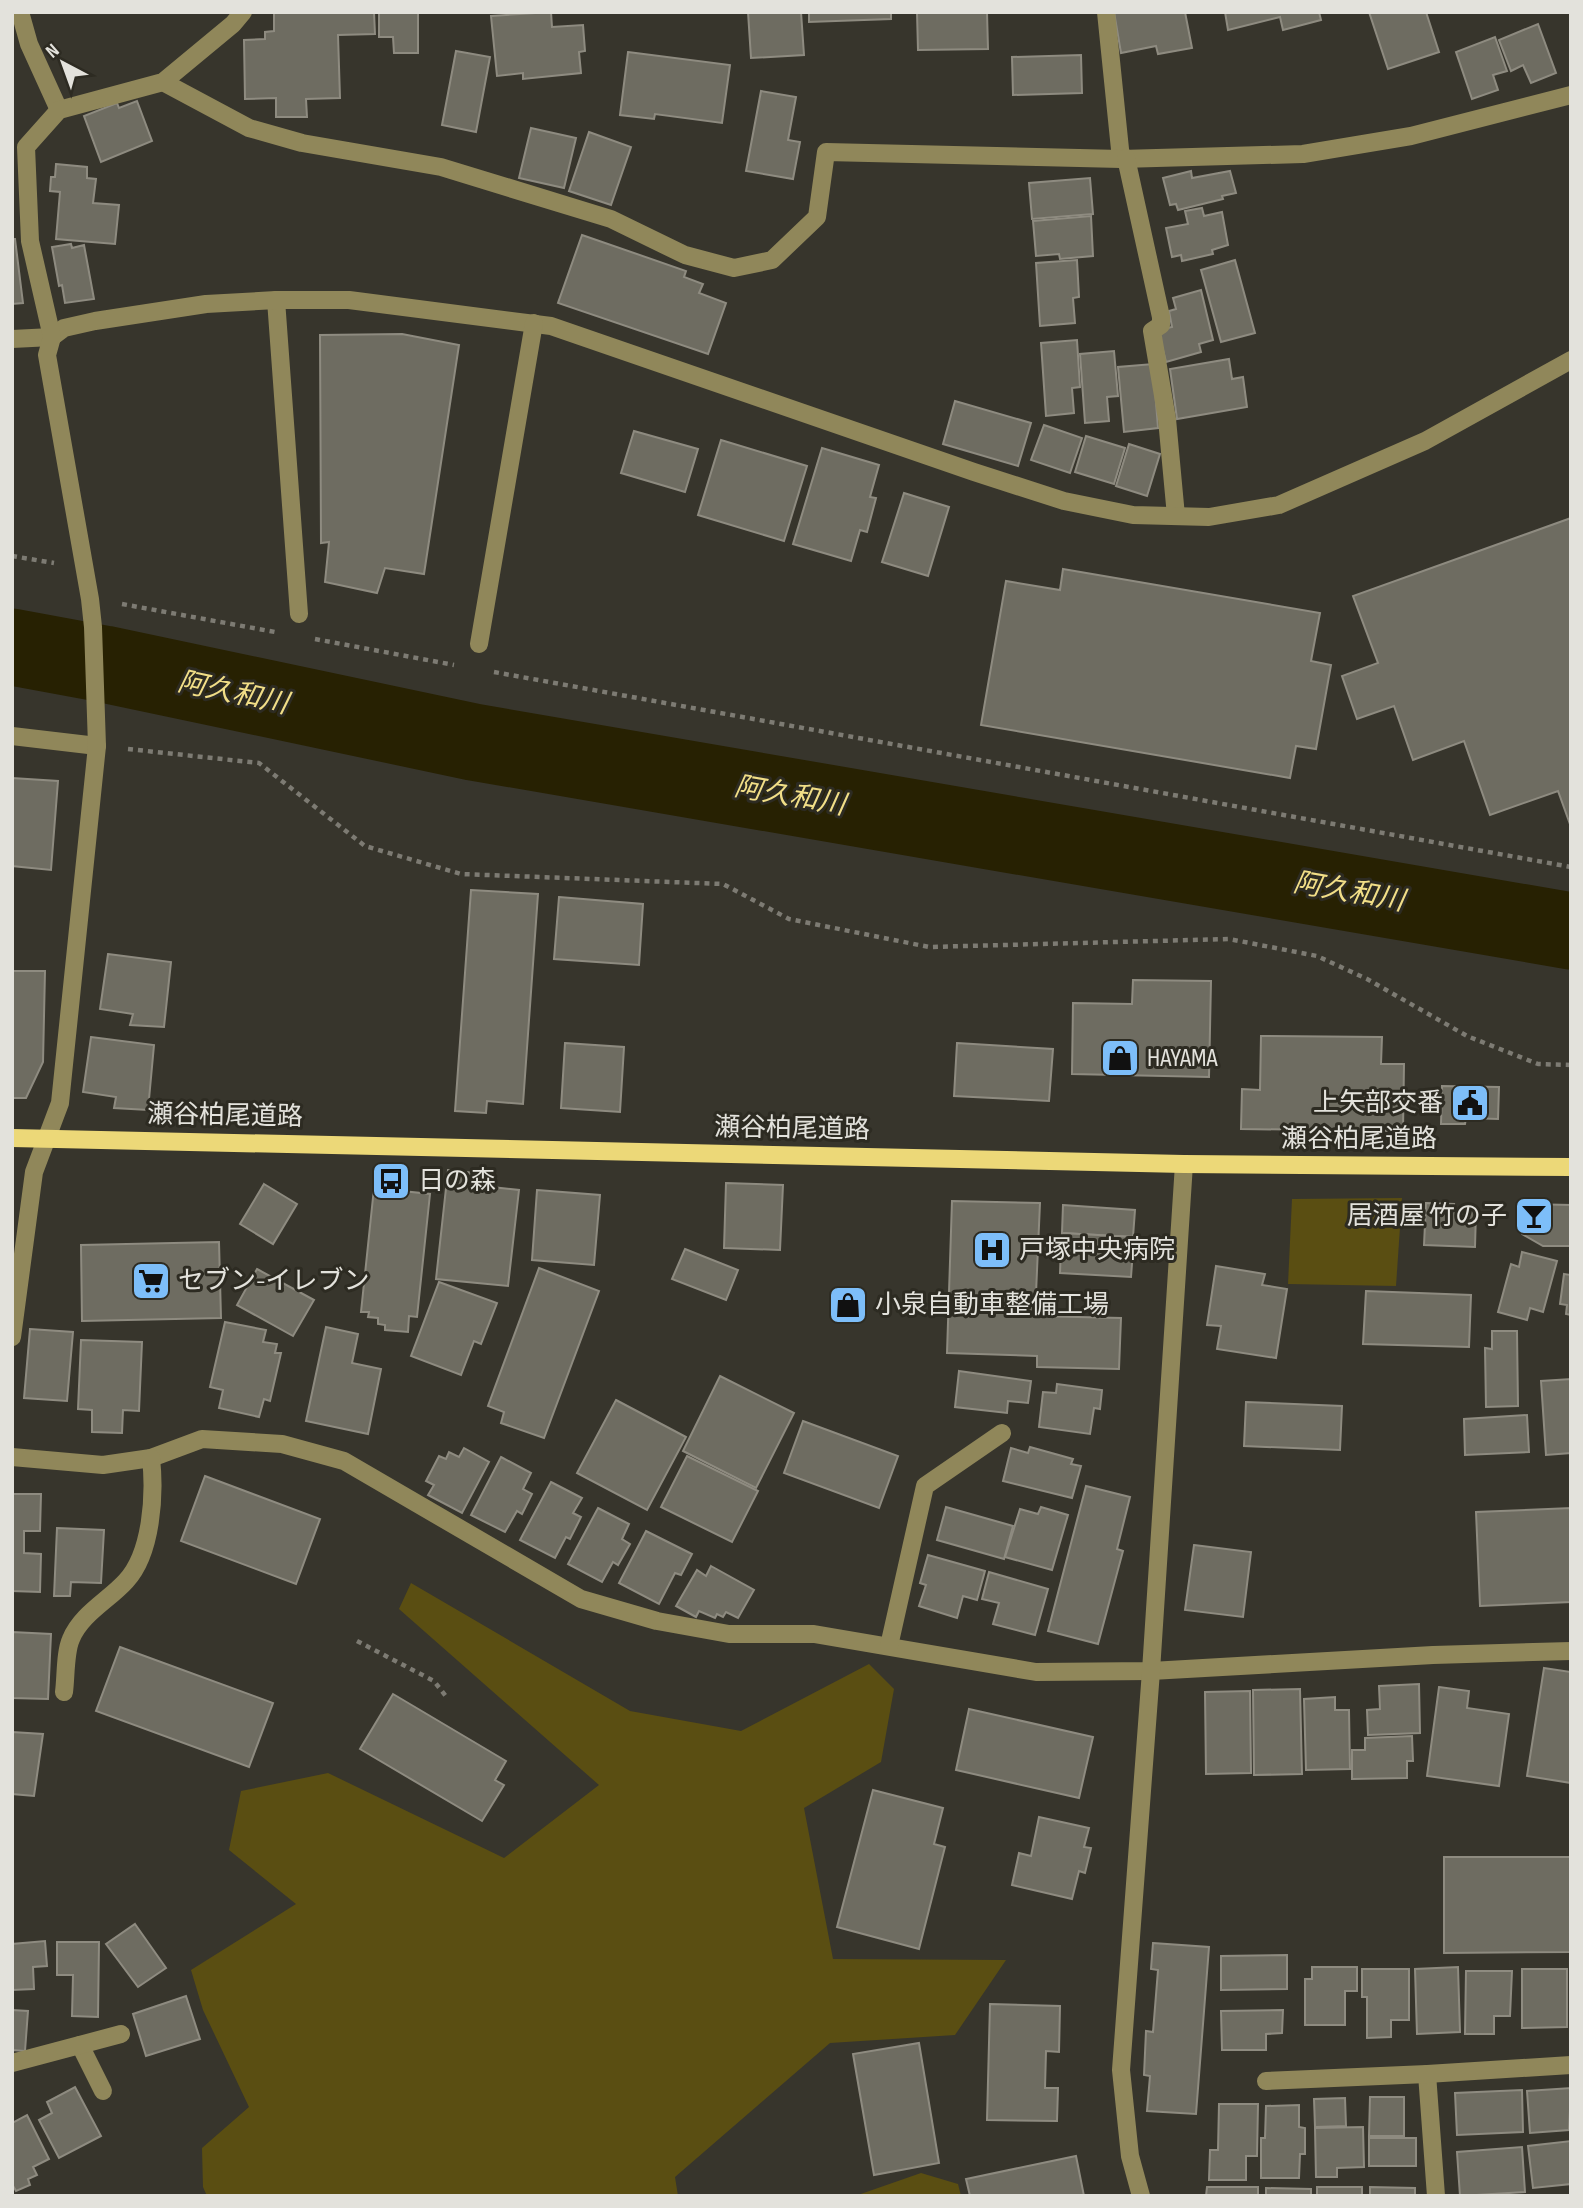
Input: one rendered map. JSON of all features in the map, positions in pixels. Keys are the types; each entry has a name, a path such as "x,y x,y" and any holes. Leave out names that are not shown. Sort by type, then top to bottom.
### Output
{"main road":[{"name":"瀬谷柏尾道路","path":"12,1138 1184,1164 1571,1167"}],"street":[{"path":"20,12 29,44 59,110"},
{"path":"12,1338 34,1172 60,1103 97,746 90,599 47,355 52,337 30,241 19,144 59,110 163,82 233,24 243,12"},
{"path":"1106,12 1123,158 1161,317 1161,326 1152,331 1167,419 1176,516"},
{"path":"163,82 249,128 302,143 440,167 611,219 685,255 734,268 772,260 817,217 826,152 1123,158 1303,154 1411,135 1571,94"},
{"path":"276,300 299,614"},
{"path":"12,339 52,337 64,328 95,321 205,304 276,300 349,300 534,323 551,326 974,472 1065,500 1133,516 1209,517 1279,505 1425,441 1571,360"},
{"path":"479,644 534,323"},
{"path":"12,736 97,746"},
{"path":"1141,2196 1130,2156 1121,2070 1151,1671 1184,1164"},
{"path":"889,1646 925,1486 1002,1433"},
{"path":"12,1457 103,1465 151,1458 202,1439 282,1444 344,1461 581,1599 657,1621 729,1634 814,1634 1036,1672 1151,1671 1433,1655 1571,1651"},
{"path":"64,1692 70,1639 85,1618 128,1579 145,1546 154,1483 151,1458"},
{"path":"12,2063 121,2034"},
{"path":"80,2045 103,2091"},
{"path":"1266,2081 1571,2065"},
{"path":"1427,2074 1436,2196"}],"path":[{"path":"90,599 282,634"},
{"path":"310,638 460,666"},
{"path":"488,671 1571,867"},
{"path":"97,746 259,763 365,846 461,874 723,884 789,919 929,947 1229,940 1317,956 1367,979 1467,1036 1538,1064 1571,1065"},
{"path":"357,1641 434,1681 448,1699"}],"shaded area":[{"path":"1402,1198 1396,1286 1288,1284 1292,1199"},
{"path":"411,1583 630,1711 741,1731 869,1664 894,1689 881,1762 804,1808 833,1959 1006,1960 955,2035 830,2043 675,2177 678,2196 207,2196 203,2187 202,2148 249,2107 203,2010 191,1970 296,1904 229,1850 241,1791 328,1773 504,1858 599,1785 399,1609"},
{"path":"921,2173 958,2184 961,2196 855,2196"}],"building":[{"path":"274,12 374,12 375,34 338,35 340,98 306,99 307,117 276,117 276,98 245,99 244,40 265,39 265,32 274,31"},
{"path":"379,12 418,12 418,53 394,53 393,37 379,37"},
{"path":"551,12 552,27 583,25 585,51 579,52 581,73 523,79 523,73 497,76 491,16"},
{"path":"748,12 801,12 804,55 751,58"},
{"path":"809,12 891,12 891,19 809,22"},
{"path":"917,12 987,12 988,49 918,50"},
{"path":"1114,12 1185,12 1192,48 1158,54 1156,46 1121,53"},
{"path":"1225,12 1319,12 1321,20 1283,30 1280,17 1228,30"},
{"path":"1369,12 1426,12 1439,52 1388,69"},
{"path":"1538,24 1556,73 1531,83 1523,65 1511,71 1499,40"},
{"path":"1495,37 1507,71 1493,75 1498,90 1472,99 1456,52"},
{"path":"456,51 490,57 476,132 442,125"},
{"path":"628,52 730,65 722,123 655,114 654,119 620,115"},
{"path":"1081,55 1082,93 1013,95 1012,57"},
{"path":"761,91 796,97 788,140 800,142 793,179 746,171"},
{"path":"137,101 152,141 101,162 84,116 117,103 119,108"},
{"path":"531,128 576,138 564,188 519,178"},
{"path":"589,132 631,147 611,205 569,191"},
{"path":"56,164 87,167 87,178 96,179 93,203 119,205 115,244 56,239 60,192 50,191"},
{"path":"1191,171 1192,178 1230,171 1236,193 1222,196 1223,199 1178,210 1176,204 1170,205 1163,178"},
{"path":"1090,178 1093,214 1032,219 1029,183"},
{"path":"1202,208 1204,216 1222,212 1228,245 1212,250 1213,254 1182,261 1181,255 1172,257 1166,228 1188,224 1185,211"},
{"path":"1091,216 1093,256 1060,259 1059,254 1036,256 1033,221"},
{"path":"582,235 686,271 684,277 703,284 699,293 726,303 708,354 558,303"},
{"path":"12,239 15,239 23,303 12,304"},
{"path":"71,244 72,248 84,245 94,299 65,303 52,247"},
{"path":"1077,260 1079,297 1073,298 1075,323 1040,326 1036,263"},
{"path":"1235,260 1255,333 1221,342 1201,270"},
{"path":"1201,290 1213,340 1199,344 1201,352 1166,362 1158,330 1172,327 1169,311 1176,309 1173,298"},
{"path":"402,334 459,345 424,574 385,568 377,593 325,582 329,542 321,543 320,335"},
{"path":"1077,340 1080,387 1072,388 1074,413 1046,416 1041,343"},
{"path":"1114,351 1118,396 1107,397 1109,421 1085,423 1080,354"},
{"path":"1229,359 1232,379 1243,377 1247,407 1177,419 1170,369"},
{"path":"1153,364 1158,428 1124,432 1118,367"},
{"path":"955,401 1031,423 1018,466 943,444"},
{"path":"1044,425 1082,438 1070,473 1031,460"},
{"path":"634,431 698,449 685,492 621,473"},
{"path":"1086,436 1125,448 1114,484 1075,472"},
{"path":"721,440 807,466 784,541 698,515"},
{"path":"1129,444 1160,454 1147,496 1116,486"},
{"path":"822,448 879,465 870,497 876,498 867,532 860,530 851,561 793,544"},
{"path":"904,493 949,507 928,576 882,562"},
{"path":"1571,518 1571,827 1558,791 1490,815 1464,741 1413,760 1394,706 1357,719 1342,676 1378,663 1353,596"},
{"path":"1063,569 1320,613 1311,661 1331,665 1316,749 1296,746 1290,778 981,725 1006,581 1060,590"},
{"path":"12,778 58,781 51,870 12,866"},
{"path":"471,890 538,894 523,1104 487,1101 486,1113 455,1111"},
{"path":"559,897 643,904 639,965 554,959"},
{"path":"108,954 171,962 164,1027 130,1025 133,1014 100,1009"},
{"path":"12,971 45,971 43,1062 26,1098 12,1098"},
{"path":"1133,980 1211,981 1209,1077 1072,1074 1073,1003 1132,1004"},
{"path":"1261,1036 1382,1037 1381,1064 1404,1064 1403,1131 1241,1129 1242,1089 1260,1090"},
{"path":"91,1037 154,1045 148,1110 114,1108 116,1097 83,1092"},
{"path":"565,1043 624,1047 620,1112 561,1108"},
{"path":"957,1043 1053,1049 1049,1101 954,1096"},
{"name":"上矢部交番","path":"1442,1086 1499,1087 1498,1119 1466,1118 1465,1124 1441,1124"},
{"path":"448,1170 484,1174 483,1186 519,1190 508,1286 436,1279"},
{"path":"726,1183 783,1185 780,1250 724,1248"},
{"path":"264,1184 297,1204 273,1244 240,1224"},
{"path":"374,1188 430,1194 417,1317 409,1316 408,1332 385,1330 385,1325 378,1324 378,1318 368,1317 369,1312 361,1312"},
{"path":"537,1190 600,1195 594,1265 532,1260"},
{"name":"戸塚中央病院","path":"952,1201 1040,1203 1035,1316 1121,1318 1119,1369 1037,1367 1037,1356 947,1353"},
{"path":"1426,1203 1454,1204 1453,1211 1476,1211 1475,1247 1424,1245"},
{"path":"1522,1204 1571,1205 1571,1246 1543,1246 1522,1234"},
{"path":"1063,1205 1135,1210 1133,1237 1062,1233"},
{"path":"1062,1233 1133,1237 1133,1250 1061,1246"},
{"name":"セブン-イレブン","path":"219,1242 221,1318 82,1321 81,1245"},
{"path":"1061,1246 1133,1250 1131,1277 1060,1273"},
{"path":"685,1249 738,1270 726,1300 672,1279"},
{"path":"1522,1252 1557,1261 1543,1312 1530,1308 1527,1320 1498,1312 1511,1264 1519,1267"},
{"path":"1216,1266 1265,1274 1262,1285 1287,1289 1276,1358 1217,1349 1221,1326 1207,1325"},
{"path":"539,1268 599,1291 544,1438 501,1423 504,1412 488,1406"},
{"path":"257,1269 314,1300 293,1336 237,1305"},
{"path":"1564,1274 1571,1275 1571,1315 1566,1314 1567,1305 1560,1304"},
{"path":"439,1282 497,1303 481,1344 474,1341 461,1375 411,1356"},
{"path":"1366,1291 1471,1295 1469,1347 1363,1344"},
{"path":"225,1322 266,1330 263,1342 277,1344 275,1353 281,1353 270,1401 264,1399 259,1417 219,1408 223,1390 210,1387"},
{"path":"326,1327 358,1334 352,1363 381,1369 368,1434 306,1421"},
{"path":"30,1329 73,1332 67,1401 24,1398"},
{"path":"1492,1331 1517,1331 1518,1406 1486,1407 1485,1348 1492,1349"},
{"path":"81,1340 142,1342 139,1411 123,1410 122,1433 92,1432 92,1410 78,1409"},
{"path":"959,1371 1031,1381 1028,1403 1008,1401 1007,1413 955,1407"},
{"path":"720,1376 794,1413 756,1488 683,1451"},
{"path":"1571,1379 1571,1453 1546,1455 1541,1381"},
{"path":"1057,1384 1102,1390 1100,1409 1094,1408 1090,1434 1039,1427 1043,1392 1056,1393"},
{"path":"616,1400 686,1437 647,1510 577,1473"},
{"path":"1246,1402 1342,1406 1340,1450 1244,1446"},
{"path":"1527,1415 1529,1452 1465,1455 1464,1419"},
{"path":"803,1421 898,1456 879,1508 784,1473"},
{"path":"1030,1447 1073,1459 1071,1464 1081,1466 1072,1498 1003,1481 1011,1448 1028,1453"},
{"path":"464,1448 489,1462 462,1513 428,1495 434,1485 426,1481 439,1456 446,1459 449,1452 459,1457"},
{"path":"687,1456 758,1491 732,1542 661,1507"},
{"path":"501,1457 531,1473 523,1489 532,1494 522,1514 517,1511 505,1532 471,1515"},
{"path":"205,1476 320,1519 296,1584 181,1541"},
{"path":"551,1482 582,1498 573,1513 581,1517 570,1539 566,1537 555,1558 520,1540"},
{"path":"1086,1486 1130,1497 1117,1549 1123,1551 1098,1644 1048,1631"},
{"path":"12,1494 41,1494 40,1531 24,1531 24,1553 41,1554 40,1592 12,1591"},
{"path":"946,1507 1013,1526 1004,1559 937,1540"},
{"path":"1041,1507 1068,1515 1052,1570 1005,1557 1020,1509 1038,1514"},
{"path":"598,1508 629,1524 622,1539 630,1544 618,1565 613,1562 602,1582 568,1564"},
{"path":"1571,1508 1571,1602 1480,1606 1476,1512"},
{"path":"57,1528 104,1530 101,1583 71,1582 70,1596 54,1596"},
{"path":"646,1531 692,1554 681,1575 675,1573 659,1604 619,1583"},
{"path":"1194,1545 1251,1552 1243,1617 1185,1610"},
{"path":"928,1555 985,1571 977,1600 963,1596 957,1618 919,1606 926,1585 920,1583"},
{"path":"711,1566 754,1590 738,1618 726,1612 723,1617 717,1614 715,1618 699,1611 696,1617 676,1606 697,1570 706,1576"},
{"path":"989,1572 1048,1589 1035,1635 993,1624 999,1603 982,1599"},
{"path":"12,1632 51,1634 48,1699 12,1698"},
{"path":"120,1647 273,1703 249,1767 96,1711"},
{"path":"1544,1668 1571,1672 1571,1783 1527,1776"},
{"path":"1419,1684 1420,1733 1368,1735 1367,1710 1380,1709 1379,1686"},
{"path":"1439,1687 1469,1691 1467,1708 1509,1714 1499,1786 1427,1776"},
{"path":"1300,1689 1302,1774 1254,1775 1253,1690"},
{"path":"1250,1691 1251,1773 1206,1774 1205,1692"},
{"path":"393,1694 506,1761 495,1780 504,1785 482,1821 360,1749"},
{"path":"1335,1697 1335,1710 1349,1710 1350,1769 1306,1770 1304,1699"},
{"path":"969,1709 1093,1737 1079,1798 956,1770"},
{"path":"12,1732 43,1734 34,1796 12,1794"},
{"path":"1412,1736 1413,1761 1407,1761 1407,1778 1352,1779 1352,1750 1365,1750 1365,1738"},
{"path":"873,1790 943,1808 934,1844 945,1847 919,1949 837,1927"},
{"path":"1039,1817 1089,1828 1084,1847 1091,1848 1085,1873 1079,1871 1072,1899 1012,1885 1019,1853 1031,1856"},
{"path":"1444,1857 1571,1857 1571,1952 1444,1953"},
{"path":"135,1924 166,1968 138,1987 106,1944"},
{"path":"45,1941 47,1966 33,1967 34,1989 12,1990 12,1944"},
{"path":"57,1942 99,1942 98,2017 72,2016 73,1975 57,1975"},
{"path":"1153,1943 1209,1947 1196,2114 1147,2111 1150,2076 1144,2075 1146,2031 1153,2032 1158,1970 1151,1969"},
{"path":"1287,1955 1287,1989 1221,1990 1221,1956"},
{"path":"1312,1967 1357,1967 1357,1991 1345,1991 1345,2025 1305,2025 1305,1979 1312,1979"},
{"path":"1458,1967 1460,2032 1417,2034 1415,1969"},
{"path":"1362,1969 1409,1969 1409,2020 1391,2020 1391,2037 1367,2038 1367,1997 1362,1997"},
{"path":"1522,1969 1567,1969 1567,2027 1522,2028"},
{"path":"1466,1971 1512,1971 1510,2016 1494,2016 1494,2034 1465,2034"},
{"path":"186,1996 200,2039 146,2056 133,2014"},
{"path":"990,2004 1060,2006 1059,2052 1046,2051 1045,2088 1058,2088 1057,2121 987,2120"},
{"path":"12,2010 28,2011 25,2051 12,2050"},
{"path":"1283,2010 1282,2033 1266,2034 1266,2050 1222,2050 1221,2011"},
{"path":"919,2043 939,2163 874,2175 853,2054"},
{"path":"75,2087 101,2136 59,2158 39,2120 52,2113 47,2102"},
{"path":"1571,2088 1569,2130 1530,2133 1527,2091"},
{"path":"1522,2090 1523,2132 1457,2135 1455,2093"},
{"path":"1370,2097 1404,2097 1404,2136 1369,2136"},
{"path":"1345,2098 1346,2126 1315,2127 1314,2099"},
{"path":"1219,2104 1258,2104 1257,2156 1246,2156 1246,2180 1209,2180 1210,2150 1218,2150"},
{"path":"1299,2105 1299,2127 1305,2128 1305,2154 1300,2154 1299,2178 1261,2178 1261,2138 1265,2138 1266,2106"},
{"path":"27,2115 49,2159 33,2167 37,2175 28,2179 30,2185 16,2191 12,2184 12,2123"},
{"path":"1363,2127 1364,2167 1337,2168 1337,2177 1316,2177 1315,2128"},
{"path":"1369,2138 1416,2138 1416,2166 1369,2166"},
{"path":"1571,2141 1571,2184 1533,2188 1528,2146"},
{"path":"1522,2147 1525,2192 1460,2196 1457,2152"},
{"path":"1076,2156 1084,2196 970,2196 966,2179"},
{"path":"1207,2187 1258,2187 1258,2196 1206,2196"},
{"path":"1317,2187 1362,2187 1362,2196 1317,2196"},
{"path":"1370,2187 1415,2188 1415,2196 1370,2196"},
{"path":"1266,2188 1311,2189 1311,2196 1266,2196"}],"waterway":[{"name":"阿久和川","path":"12,647 473,742 1571,931"}],"place":[{"name":"HAYAMA","path":"1120,1058"},
{"name":"上矢部交番","path":"1470,1103"},
{"name":"日の森","path":"391,1181"},
{"name":"居酒屋 竹の子","path":"1534,1216"},
{"name":"戸塚中央病院","path":"992,1250"},
{"name":"セブン-イレブン","path":"151,1281"},
{"name":"小泉自動車整備工場","path":"848,1305"}]}
